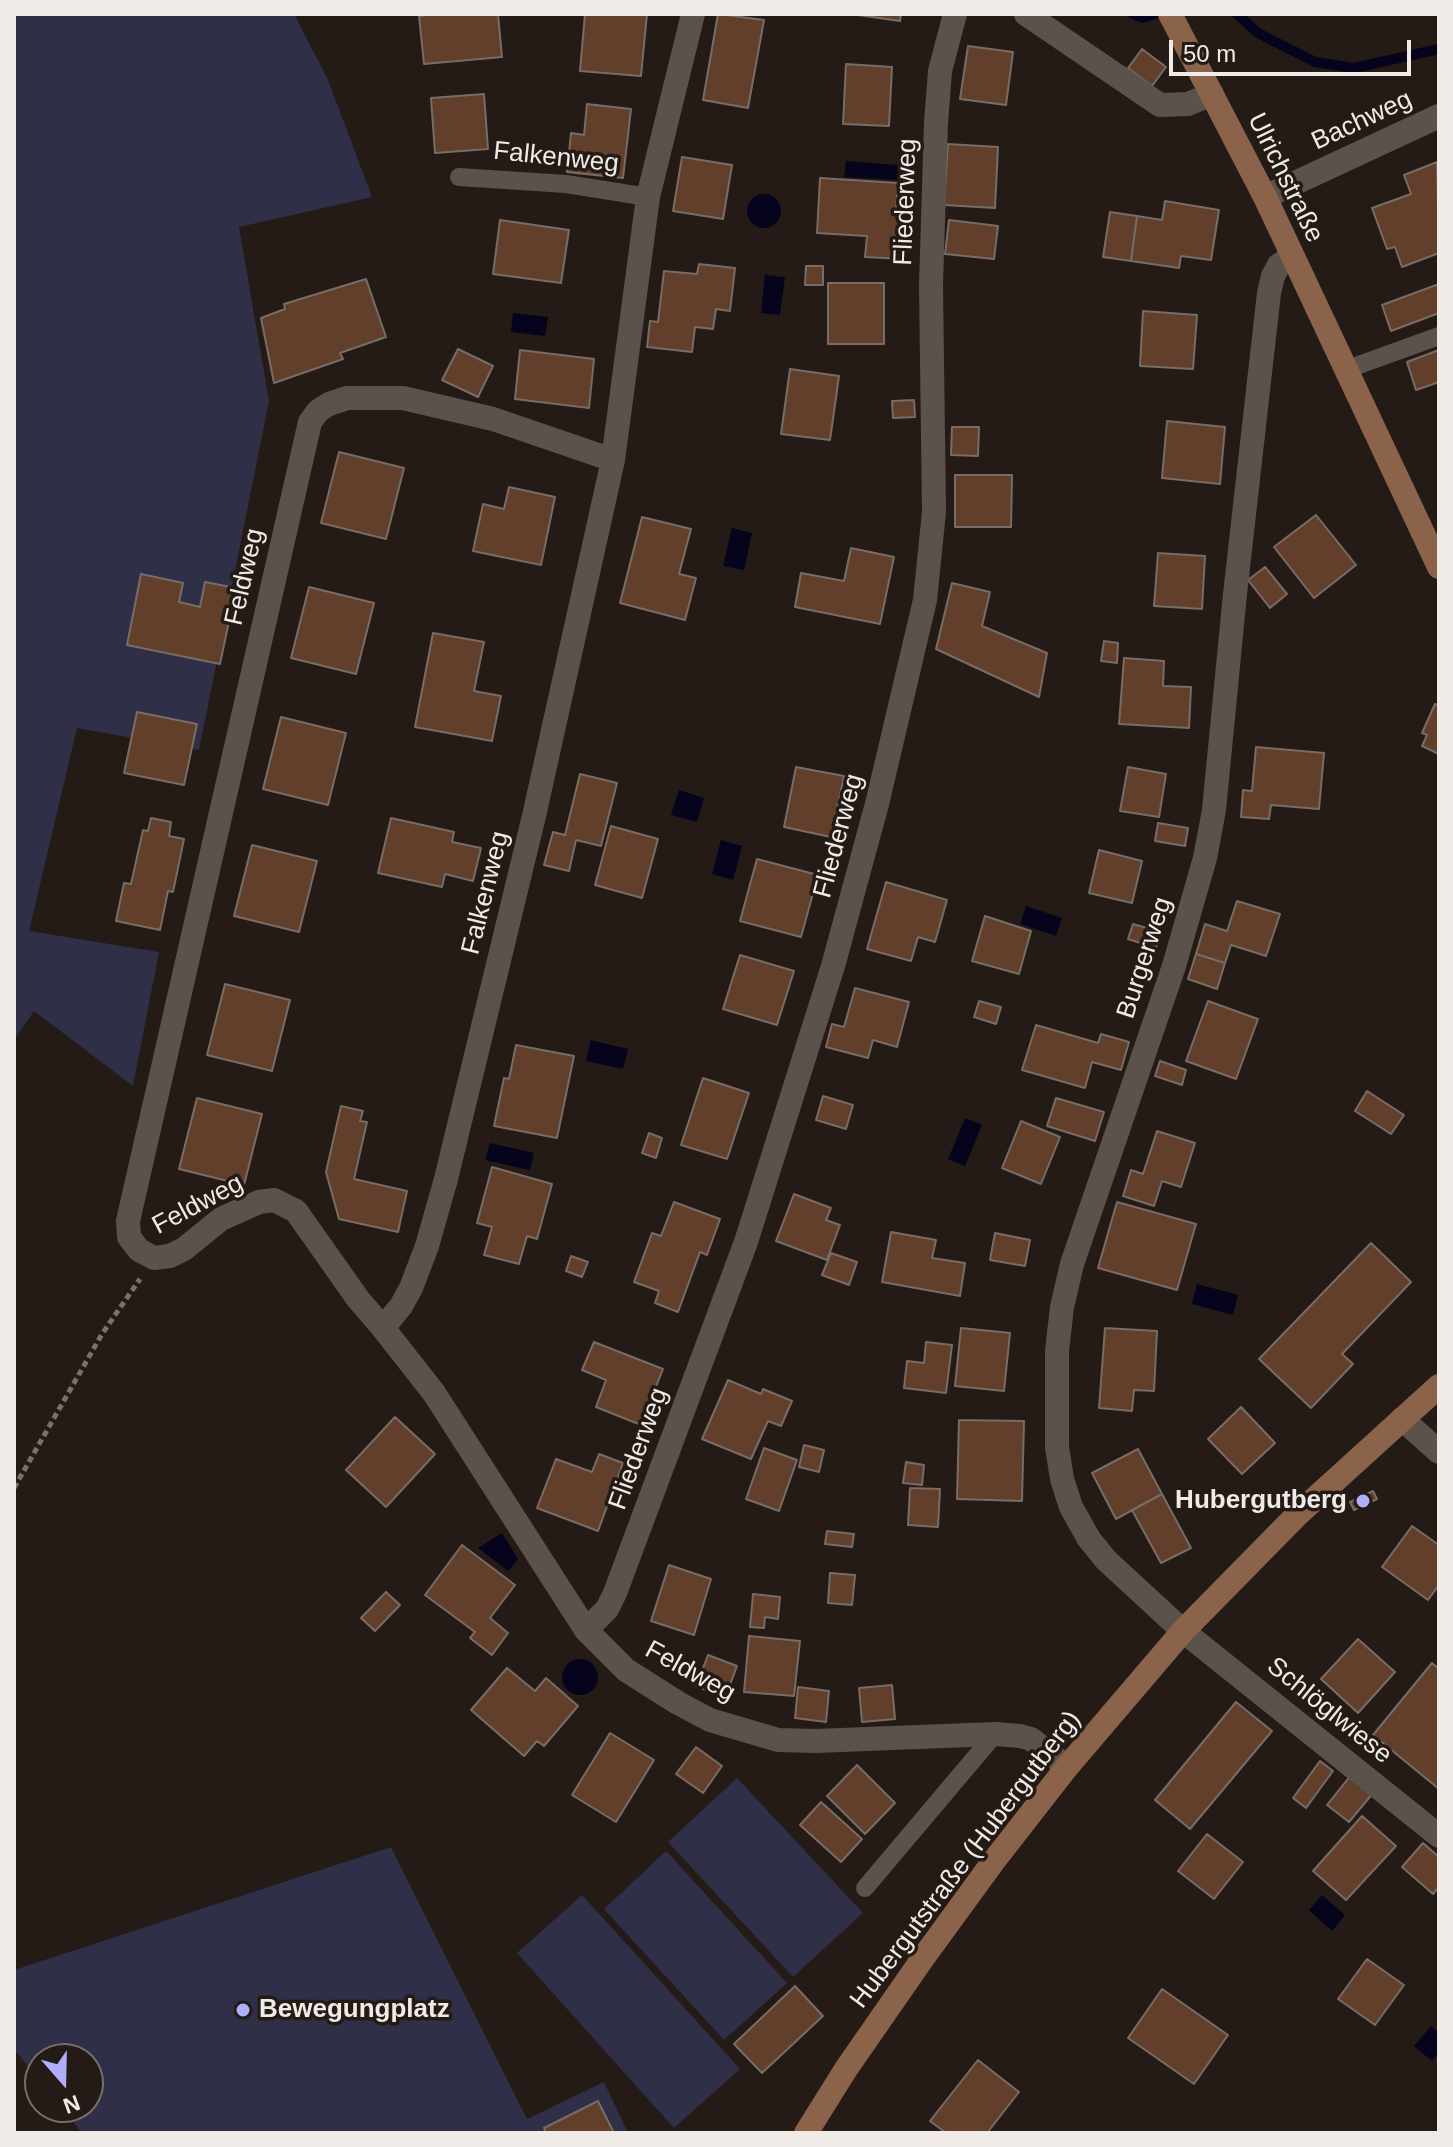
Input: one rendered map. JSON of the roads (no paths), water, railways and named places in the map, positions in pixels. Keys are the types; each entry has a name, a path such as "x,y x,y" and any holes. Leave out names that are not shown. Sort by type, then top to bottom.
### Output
{"street":[{"name":"Falkenweg","path":"383,1328 411,1288 427,1246 537,801 613,460 648,197 693,14"},
{"name":"Fliederweg","path":"586,1630 607,1609 620,1579 760,1198 833,966 877,804 925,600 934,512 931,285 936,123 940,71 955,14"},
{"path":"1026,14 1160,105 1188,104 1212,94"},
{"name":"Ulrichstraße","path":"1170,14 1265,197 1439,567"},
{"name":"Bachweg","path":"1265,197 1439,116"},
{"name":"Burgerweg","path":"1183,1631 1106,1560 1089,1539 1071,1507 1062,1479 1057,1447 1057,1351 1062,1307 1072,1264 1174,966 1205,858 1214,810 1269,293 1279,265 1293,257"},
{"name":"Feldweg","path":"613,460 493,419 403,398 347,398 318,411 310,422 128,1221 129,1237 139,1250 154,1258 170,1256 238,1209 274,1200 296,1211 358,1299 434,1393 586,1630 626,1670 678,1703 710,1720 778,1740 995,1734 1031,1739 1067,1767"},
{"name":"Hubergutstraße (Hubergutberg)","path":"806,2133 923,1958 1067,1767 1183,1631 1298,1514 1439,1386"},
{"path":"1402,1419 1439,1452"},
{"name":"Schlöglwiese","path":"1183,1631 1439,1836"}],"lane":[{"name":"Falkenweg","path":"459,177 566,184 648,197"},
{"path":"1345,370 1439,336"},
{"path":"865,1888 995,1734"}],"waterway":[{"path":"1133,14 1142,18 1155,14"},
{"path":"1237,14 1258,33 1315,62 1354,68 1439,49"}],"place":[{"name":"Hubergutberg","path":"1363,1501"},
{"name":"Bewegungplatz","path":"243,2010"}]}
